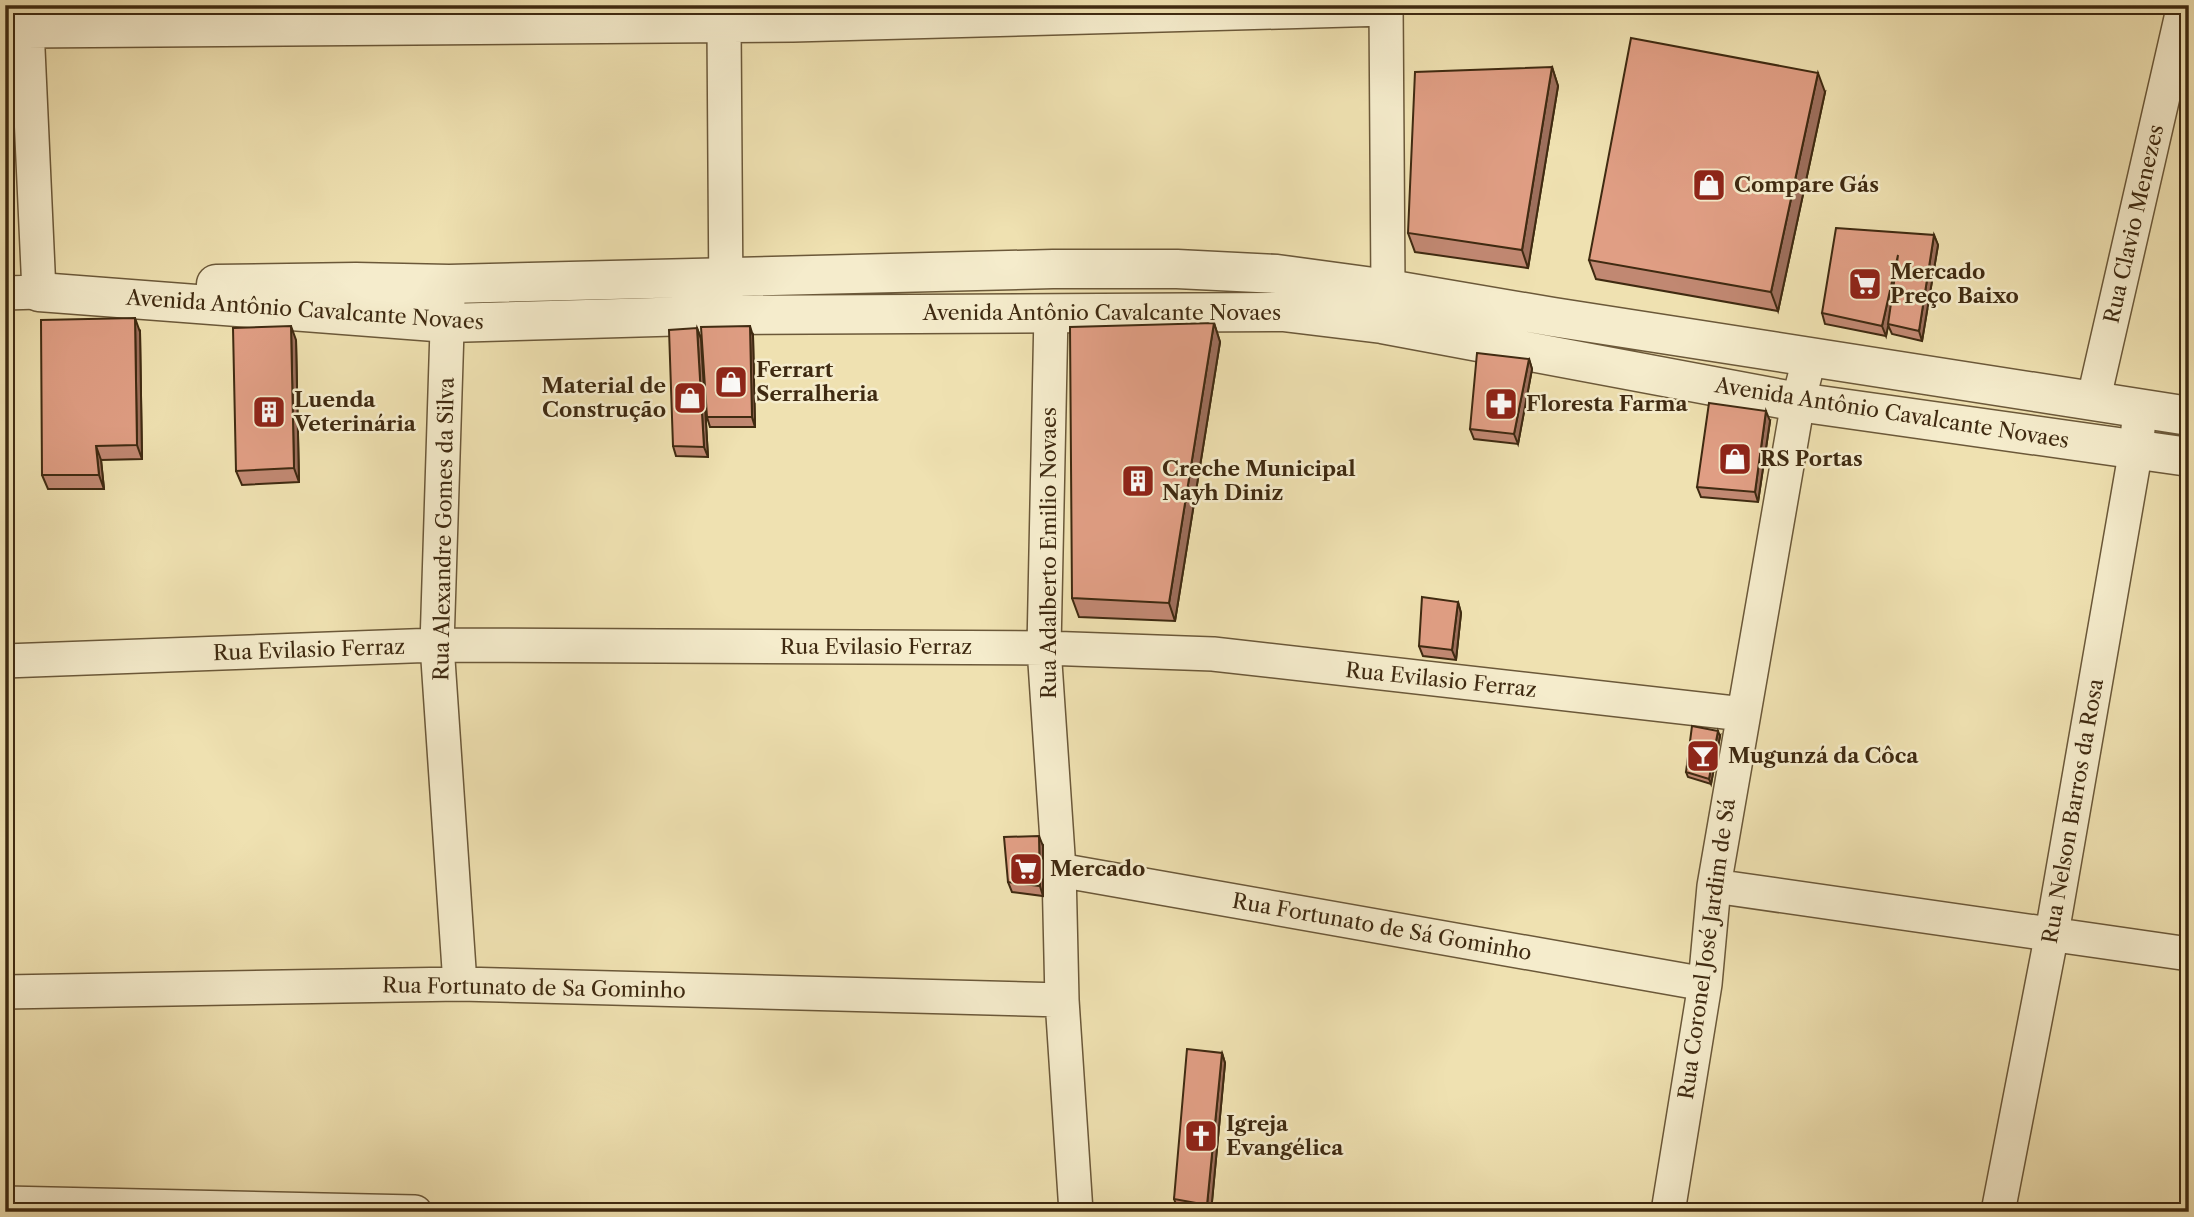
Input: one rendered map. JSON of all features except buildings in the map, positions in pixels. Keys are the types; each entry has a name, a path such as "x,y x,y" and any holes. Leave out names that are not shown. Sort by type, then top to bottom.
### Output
{"street":[{"name":"Rua Clavio Menezes","path":"2093,402 2184,5"},
{"path":"1385,306 1386,7 793,15 723,26 26,18 22,292 226,283 449,284 1053,269 1277,274 1385,306 1810,356 2189,416"},
{"path":"723,26 726,315"},
{"name":"Rua Alexandre Gomes da Silva","path":"449,284 437,645 460,984"},
{"name":"Avenida Antônio Cavalcante Novaes","path":"22,292 448,323 726,315 1283,312 1385,306 1798,402 2189,457"},
{"name":"Rua Adalberto Emilio Novaes","path":"1051,313 1044,648 1059,870 1062,1000 1076,1212"},
{"name":"Rua Coronel José Jardim de Sá","path":"1668,1212 1704,984 1714,886 1798,402 1810,356"},
{"name":"Rua Nelson Barros da Rosa","path":"1998,1212 2052,933 2136,449 2140,409"},
{"name":"Rua Evilasio Ferraz","path":"5,661 437,645 1044,648 1213,654 1743,714"},
{"name":"Rua Fortunato de Sá Gominho","path":"1059,870 1704,984"},
{"path":"1714,886 2189,954"},
{"name":"Rua Fortunato de Sa Gominho","path":"5,992 460,984 1062,1000"},
{"path":"5,1203 415,1212"}],"place":[{"name":"Compare Gás","path":"1709,185"},
{"name":"Mercado Preço Baixo","path":"1865,284"},
{"name":"Ferrart Serralheria","path":"731,382"},
{"name":"Material de Construção","path":"690,398"},
{"name":"Floresta Farma","path":"1501,404"},
{"name":"Luenda Veterinária","path":"269,412"},
{"name":"RS Portas","path":"1735,459"},
{"name":"Creche Municipal Nayh Diniz","path":"1138,481"},
{"name":"Mugunzá da Côca","path":"1703,756"},
{"name":"Mercado","path":"1026,869"},
{"name":"Igreja Evangélica","path":"1201,1136"}]}
